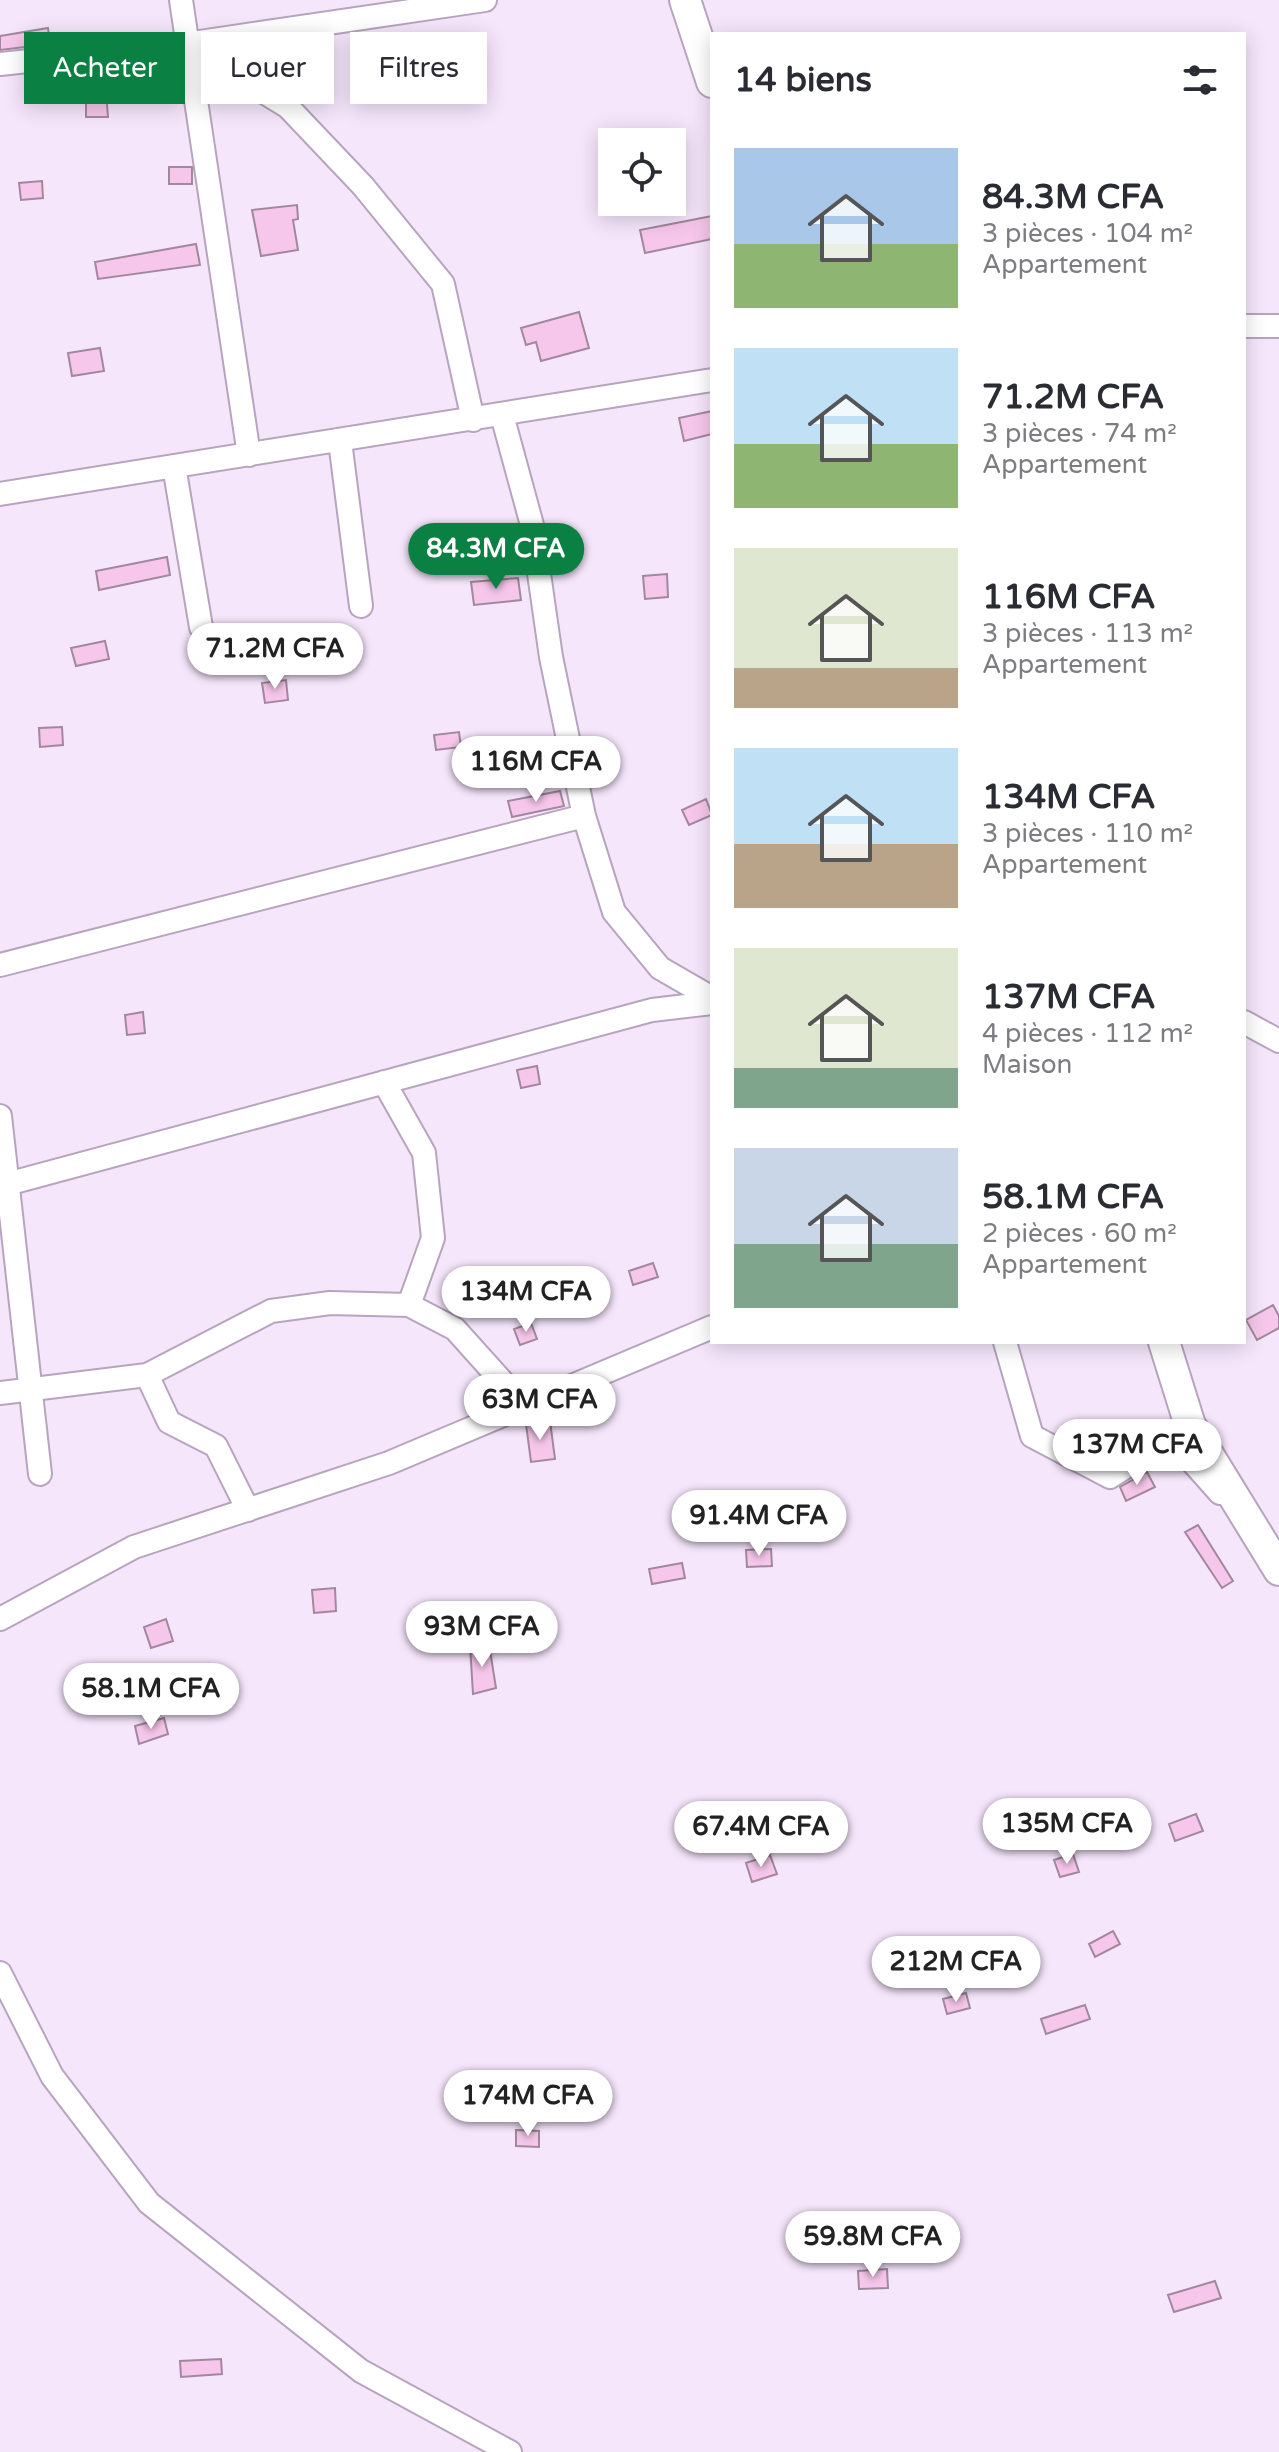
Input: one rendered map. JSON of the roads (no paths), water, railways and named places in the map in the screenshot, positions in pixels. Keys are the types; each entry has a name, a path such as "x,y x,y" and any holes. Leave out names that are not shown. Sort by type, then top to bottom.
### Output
{"street":[{"path":"181,0 249,455"},
{"path":"0,64 186,44 485,0"},
{"path":"685,0 710,76"},
{"path":"186,44 288,107 363,186 443,284 473,420"},
{"path":"1246,326 1279,326"},
{"path":"0,494 710,380"},
{"path":"502,415 532,525 551,657 584,816 614,912 660,968 710,1000"},
{"path":"340,441 361,606"},
{"path":"174,466 201,627"},
{"path":"0,965 584,816"},
{"path":"4,1185 652,1010 710,1001"},
{"path":"1246,1023 1279,1041"},
{"path":"384,1082 424,1153 433,1238 409,1305"},
{"path":"0,1116 4,1185 40,1474"},
{"path":"0,1393 147,1375 271,1311 330,1303 409,1305 455,1329 525,1407"},
{"path":"0,1619 134,1547 389,1463 710,1328"},
{"path":"1006,1344 1032,1436 1110,1477 1171,1438 1256,1532"},
{"path":"1165,1344 1190,1425 1279,1570"},
{"path":"147,1375 169,1422 216,1446 248,1510"},
{"path":"0,1973 52,2076 149,2203 361,2371 510,2452"}]}
